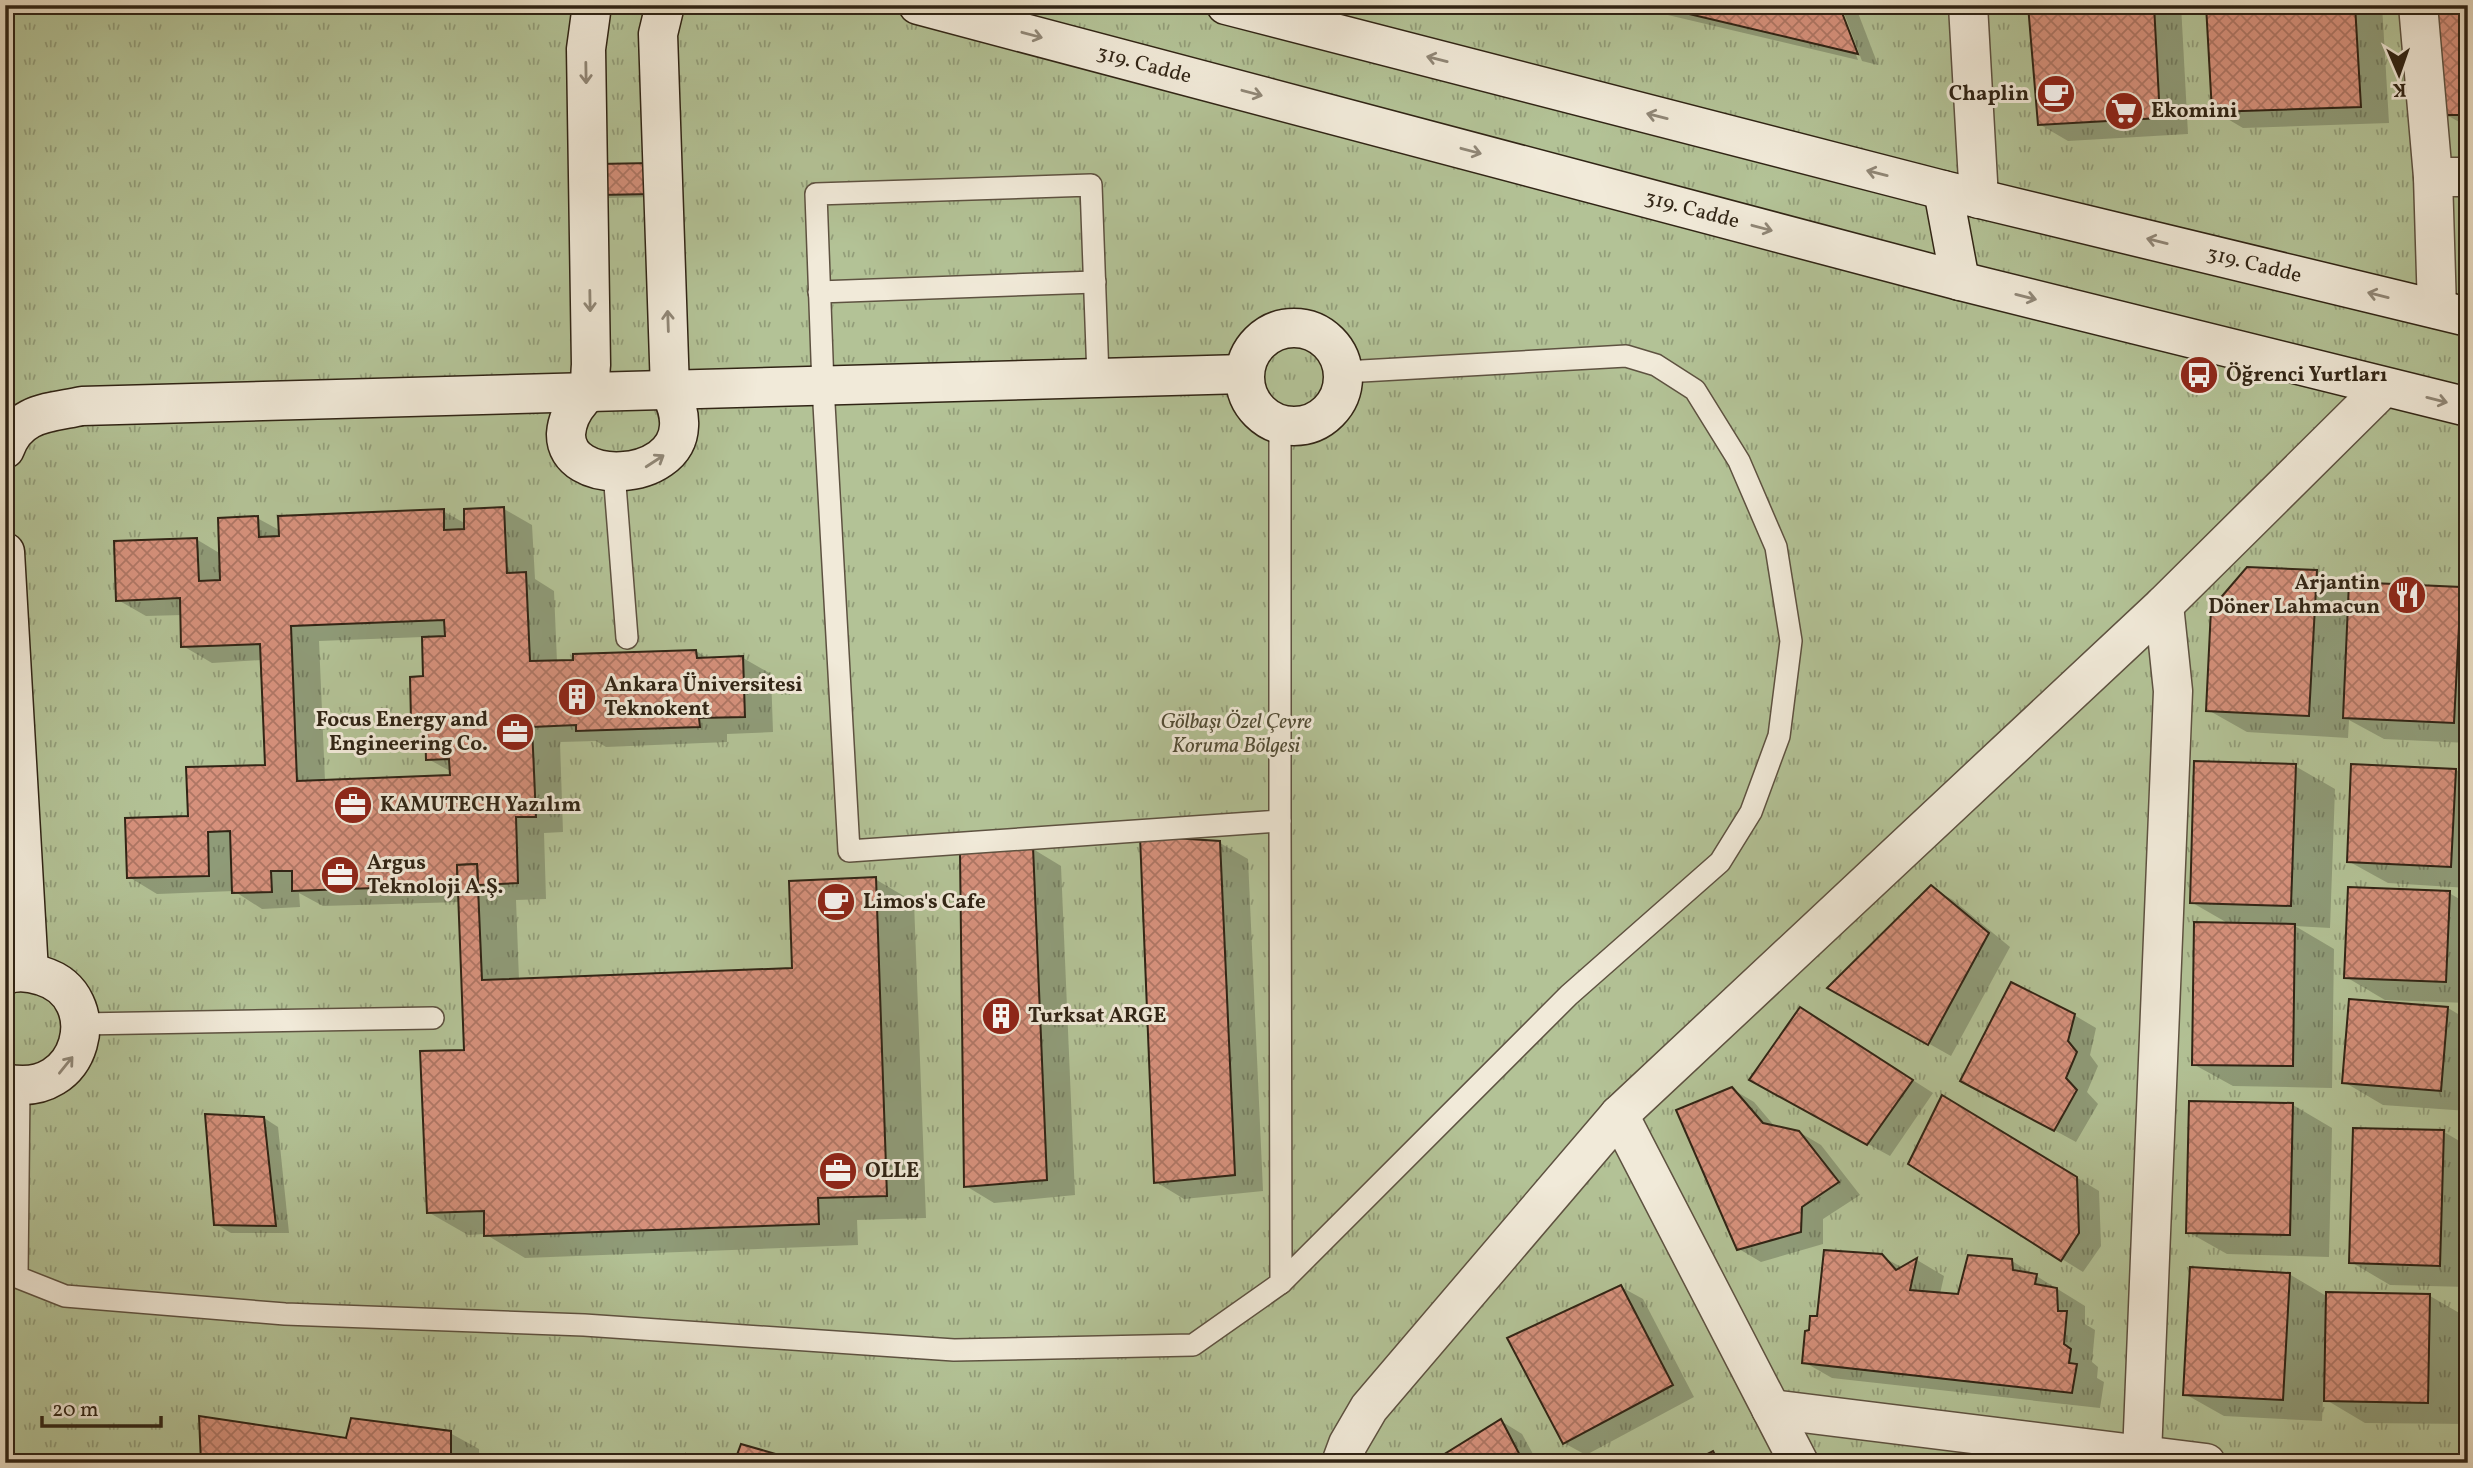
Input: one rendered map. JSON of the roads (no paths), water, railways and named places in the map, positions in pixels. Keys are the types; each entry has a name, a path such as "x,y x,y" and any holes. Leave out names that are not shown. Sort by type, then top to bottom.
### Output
{"street":[{"path":"592,5 586,49 591,365 589,392 571,410 566,436 572,453 589,467 614,472 649,467 674,447 680,428 678,411 670,390 657,34 665,5"},
{"name":"319. Cadde","path":"918,5 1960,281 2468,407"},
{"name":"319. Cadde","path":"1226,5 1961,194 2453,313"},
{"path":"1960,281 1968,5"},
{"path":"2417,5 2450,177 2453,313"},
{"path":"1286,328 1310,331 1331,343 1340,356 1344,372 1343,388 1337,403 1326,415 1304,425 1280,425 1265,417 1253,406 1244,374 1248,358 1258,343 1270,334 1286,328"},
{"path":"5,449 10,434 33,416 82,406 1244,374"},
{"path":"1341,1463 1348,1444 1369,1408 1619,1115 2164,605 2384,387"},
{"path":"5,552 17,973 48,978 64,989 76,1005 81,1024 79,1044 71,1062 57,1076 39,1085 12,1085"},
{"path":"2142,1455 2174,691 2164,605"},
{"path":"1619,1115 1799,1463"},
{"path":"1771,1409 2206,1463"}],"lane":[{"path":"1098,377 1091,185 816,194 823,386 849,851 1280,821"},
{"path":"820,292 1095,282"},
{"path":"12,1085 11,1278 65,1296 257,1311 584,1325 954,1350 1193,1345 1281,1283 1569,995 1720,862 1751,812 1779,736 1791,641 1776,547 1739,461 1695,390 1656,365 1626,356 1344,372"},
{"path":"1280,425 1281,1283"},
{"path":"614,472 627,638"},
{"path":"81,1024 433,1018"}],"place":[{"name":"Chaplin","path":"2056,94"},
{"name":"Ekomini","path":"2124,111"},
{"name":"Öğrenci Yurtları","path":"2199,375"},
{"name":"Arjantin Döner Lahmacun","path":"2407,595"},
{"name":"Ankara Üniversitesi Teknokent","path":"577,697"},
{"name":"Focus Energy and Engineering Co.","path":"515,732"},
{"name":"KAMUTECH Yazılım","path":"353,805"},
{"name":"Argus Teknoloji A.Ş.","path":"340,875"},
{"name":"Limos's Cafe","path":"836,902"},
{"name":"Turksat ARGE","path":"1001,1016"},
{"name":"OLLE","path":"838,1171"}],"park label":[{"name":"Gölbaşı Özel Çevre Koruma Bölgesi","path":"1236,734"}]}
